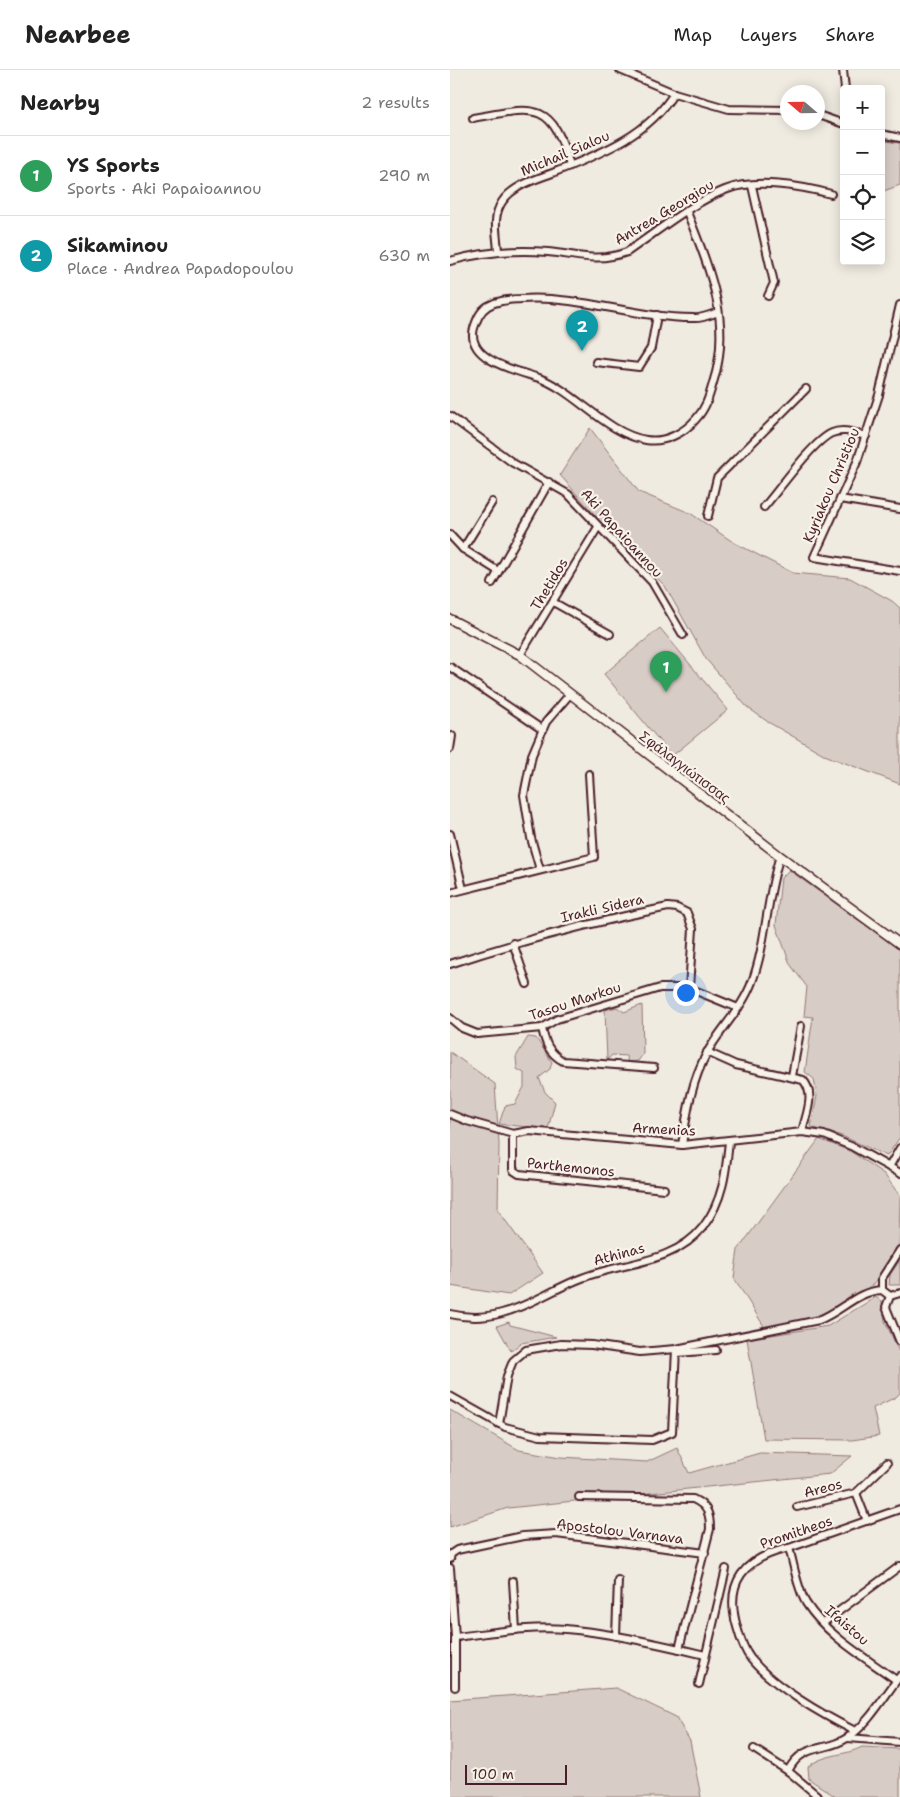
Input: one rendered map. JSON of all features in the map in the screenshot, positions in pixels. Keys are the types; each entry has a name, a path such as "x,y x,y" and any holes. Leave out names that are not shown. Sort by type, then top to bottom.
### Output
{"street":[{"path":"622,70 674,93 729,109 780,110"},
{"path":"843,70 845,85"},
{"name":"Michail Sialou","path":"498,251 495,218 502,201 520,186 631,138 664,110 674,93"},
{"path":"473,118 519,110 540,114 553,122 563,139 570,166"},
{"path":"825,117 840,123"},
{"path":"885,135 900,138"},
{"name":"Antrea Georgiou","path":"450,261 498,251 548,252 597,259 613,257 627,252 687,212 726,189 795,185 831,194"},
{"path":"752,186 774,283 768,296"},
{"path":"687,212 713,278 722,334 721,360 705,408 687,429 664,440 646,440 622,432 545,380 485,357 477,347 473,332 478,317 487,307 501,300 535,298 584,301 657,315 694,319 718,312"},
{"name":"Kyriakou Christiou","path":"900,305 879,395 866,436 857,462 814,558 900,571"},
{"path":"596,362 638,367 651,348 657,315"},
{"path":"708,516 716,478 806,389"},
{"name":"Aki Papaioannou","path":"450,416 513,463 568,494 652,582 683,635"},
{"path":"764,507 814,447 831,433 846,431 866,436"},
{"path":"492,583 549,482"},
{"path":"840,499 900,509"},
{"path":"463,549 492,502"},
{"name":"Thetidos","path":"520,655 598,527"},
{"path":"450,535 463,549 498,571"},
{"path":"553,602 610,634"},
{"name":"Σφάλαγγιώτισσας","path":"450,619 520,655 780,856 900,944"},
{"path":"450,666 543,730"},
{"path":"540,870 531,838 524,795 532,755 546,722 570,694"},
{"path":"450,748 452,736"},
{"path":"450,893 594,857 589,774"},
{"path":"450,834 464,888"},
{"path":"682,1145 696,1074 707,1052 738,1008 752,984 759,960 772,880 780,856"},
{"name":"Irakli Sidera","path":"450,964 513,943 587,924 668,907 686,912 693,929 689,988"},
{"path":"513,943 527,984"},
{"name":"Tasou Markou","path":"450,1018 462,1028 477,1034 542,1028 557,1019 660,988 689,988 738,1008"},
{"path":"792,1076 801,1026"},
{"path":"542,1028 545,1042 553,1056 563,1061 654,1068"},
{"path":"707,1052 736,1065 792,1076 803,1080 809,1086 811,1096 802,1132"},
{"name":"Armenias","path":"450,1114 467,1121 513,1134 529,1131 682,1145 802,1132 824,1135 852,1147 900,1173"},
{"name":"Parthemonos","path":"513,1134 512,1164 513,1170 519,1174 664,1188"},
{"name":"Athinas","path":"450,1314 466,1318 500,1314 582,1278 668,1254 686,1243 702,1227 720,1194 729,1141"},
{"path":"889,1166 900,1148"},
{"path":"882,1290 882,1278 900,1250"},
{"path":"676,1351 819,1320 833,1315 868,1290 882,1290 890,1296"},
{"path":"900,1292 890,1296 886,1307 900,1342"},
{"path":"499,1424 507,1376 513,1361 526,1350 561,1344 592,1345 640,1352 716,1350"},
{"path":"450,1396 499,1424 540,1436 652,1440 672,1432 676,1351"},
{"name":"Areos","path":"797,1507 856,1493 887,1463"},
{"name":"Areos","path":"856,1493 866,1521"},
{"path":"579,1497 693,1499 703,1504 710,1515 710,1529 679,1648"},
{"name":"Promitheos","path":"732,1591 745,1569 758,1558 772,1551 789,1548 900,1509"},
{"name":"Apostolou Varnava","path":"450,1559 451,1554 457,1550 523,1536 556,1534 705,1553"},
{"name":"Ifaistou","path":"789,1548 806,1602 823,1622 898,1678"},
{"path":"823,1622 900,1566"},
{"path":"450,1568 455,1637 455,1687"},
{"path":"699,1684 726,1569"},
{"path":"616,1636 618,1580"},
{"path":"513,1581 516,1630"},
{"path":"721,1587 732,1591 733,1612 741,1640 751,1659 771,1677 819,1713 855,1731"},
{"path":"455,1637 516,1630 564,1629 616,1636 705,1655"},
{"path":"788,1771 804,1752 838,1743 848,1738 898,1678"},
{"path":"848,1738 900,1742"},
{"path":"754,1749 788,1771 819,1797"}],"shaded area":[{"path":"885,141 900,143 900,185 885,191"},
{"path":"590,428 639,492 690,513 733,542 793,573 850,578 892,601 900,608 900,784 827,756 768,722 747,707 706,659 665,586 600,521 560,475"},
{"path":"660,628 728,710 672,756 604,674"},
{"path":"789,870 900,950 900,1137 887,1156 842,1136 811,1127 817,1096 814,1079 805,1072 813,1017 804,1016 807,987 790,964 776,925 781,878"},
{"path":"642,1005 643,1054 638,1061 628,1062 626,1056 612,1055 607,1060 605,1010 617,1007 624,1012"},
{"path":"528,1037 536,1038 552,1062 550,1069 539,1078 545,1092 555,1102 548,1129 499,1124 505,1106 515,1104 524,1087 524,1073 517,1069 516,1057"},
{"path":"450,1052 495,1084 499,1144 498,1210 543,1273 509,1295 450,1286"},
{"path":"819,1139 850,1151 884,1174 900,1196 899,1245 874,1284 836,1307 815,1317 765,1328 734,1278 738,1250"},
{"path":"900,1260 900,1285 889,1285 890,1275"},
{"path":"876,1297 882,1302 885,1321 900,1354 900,1393 896,1397 873,1408 879,1436 852,1440 764,1439 747,1339 828,1326"},
{"path":"509,1322 510,1325 556,1337 521,1343 511,1351 497,1326"},
{"path":"450,1410 519,1450 561,1457 647,1462 677,1448 689,1473 760,1453 852,1456 830,1474 508,1508 450,1527"},
{"path":"616,1688 676,1717 690,1741 701,1797 450,1797 450,1700"},
{"path":"862,1747 900,1749 900,1797 836,1797 809,1779 808,1767 814,1763 827,1757"}],"place":[{"name":"Sikaminou","path":"582,351"},
{"name":"YS Sports","path":"666,692"}]}
